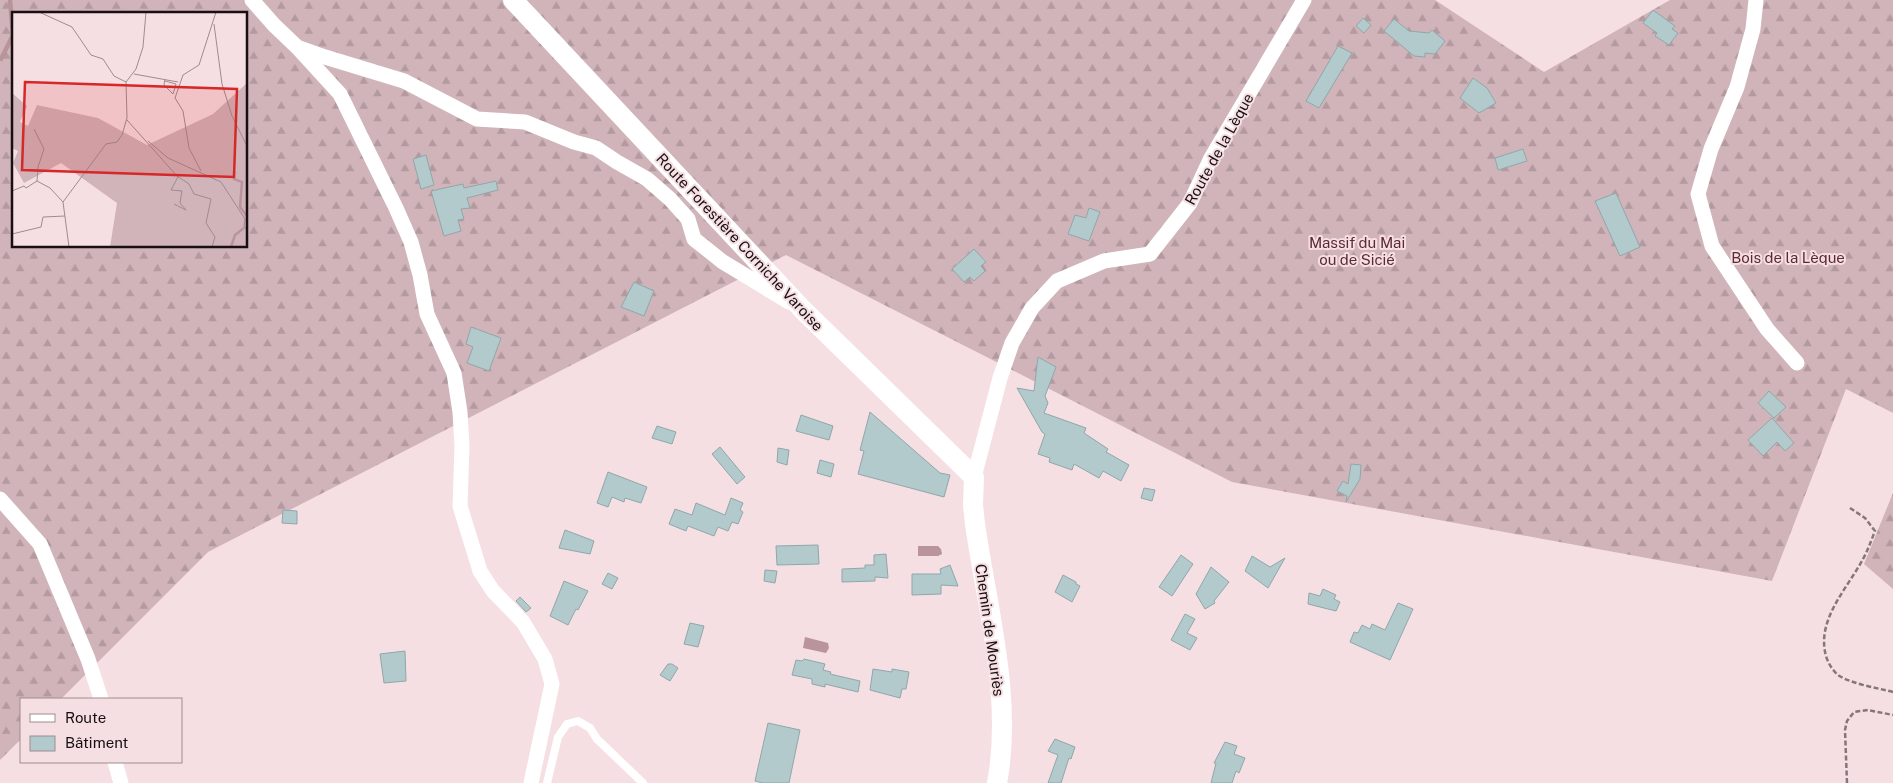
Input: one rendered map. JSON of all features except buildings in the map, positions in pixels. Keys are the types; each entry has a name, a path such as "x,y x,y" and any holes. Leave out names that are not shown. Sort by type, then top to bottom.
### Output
{"street":[{"path":"252,0 274,25 311,60 340,94 411,242 420,275 426,314 454,373 460,412 462,446 460,506 480,571 493,591 523,622 545,659 552,684 532,783"},
{"name":"Route Forestière Corniche Varoise","path":"513,0 803,310 974,477"},
{"name":"Route de la Lèque","path":"974,477 1003,369 1012,343 1032,308 1056,281 1104,261 1150,254 1190,203 1211,158 1304,0"},
{"path":"1756,0 1752,29 1737,87 1711,149 1698,194 1712,246 1768,329 1797,363"},
{"path":"297,47 404,81 477,119 525,122 574,142 596,148 646,179 670,199 688,220 694,239 723,262 803,310"},
{"name":"Chemin de Mouriès","path":"974,477 972,505 1000,687 1001,763 997,783"},
{"path":"0,499 40,544 88,659 101,698"},
{"path":"116,763 121,783"}],"lane":[{"path":"547,783 558,737 567,724 578,720 590,728 597,739 643,783"}],"path":[{"path":"1850,508 1865,518 1875,531 1862,560 1830,614 1825,632 1824,648 1828,662 1838,675 1893,692"},
{"path":"1847,783 1845,730 1847,721 1854,712 1868,710 1893,715"}],"green space":[{"name":"Massif du Mai ou de Sicié","path":"0,0 1435,0 1544,72 1670,0 1893,0 1893,413 1846,389 1772,581 1232,482 786,255 208,552 62,698 20,698 20,740 0,760"},
{"path":"1893,493 1893,589 1864,564"}],"shaded area":[{"path":"918,546 938,546 942,554 938,556 918,556"},
{"path":"805,637 828,643 829,648 826,653 803,648"}],"waterway":[{"path":"10,0 12,23"},
{"path":"1,59 12,37"}],"park label":[{"name":"Bois de la Lèque","path":"1788,257"}]}
